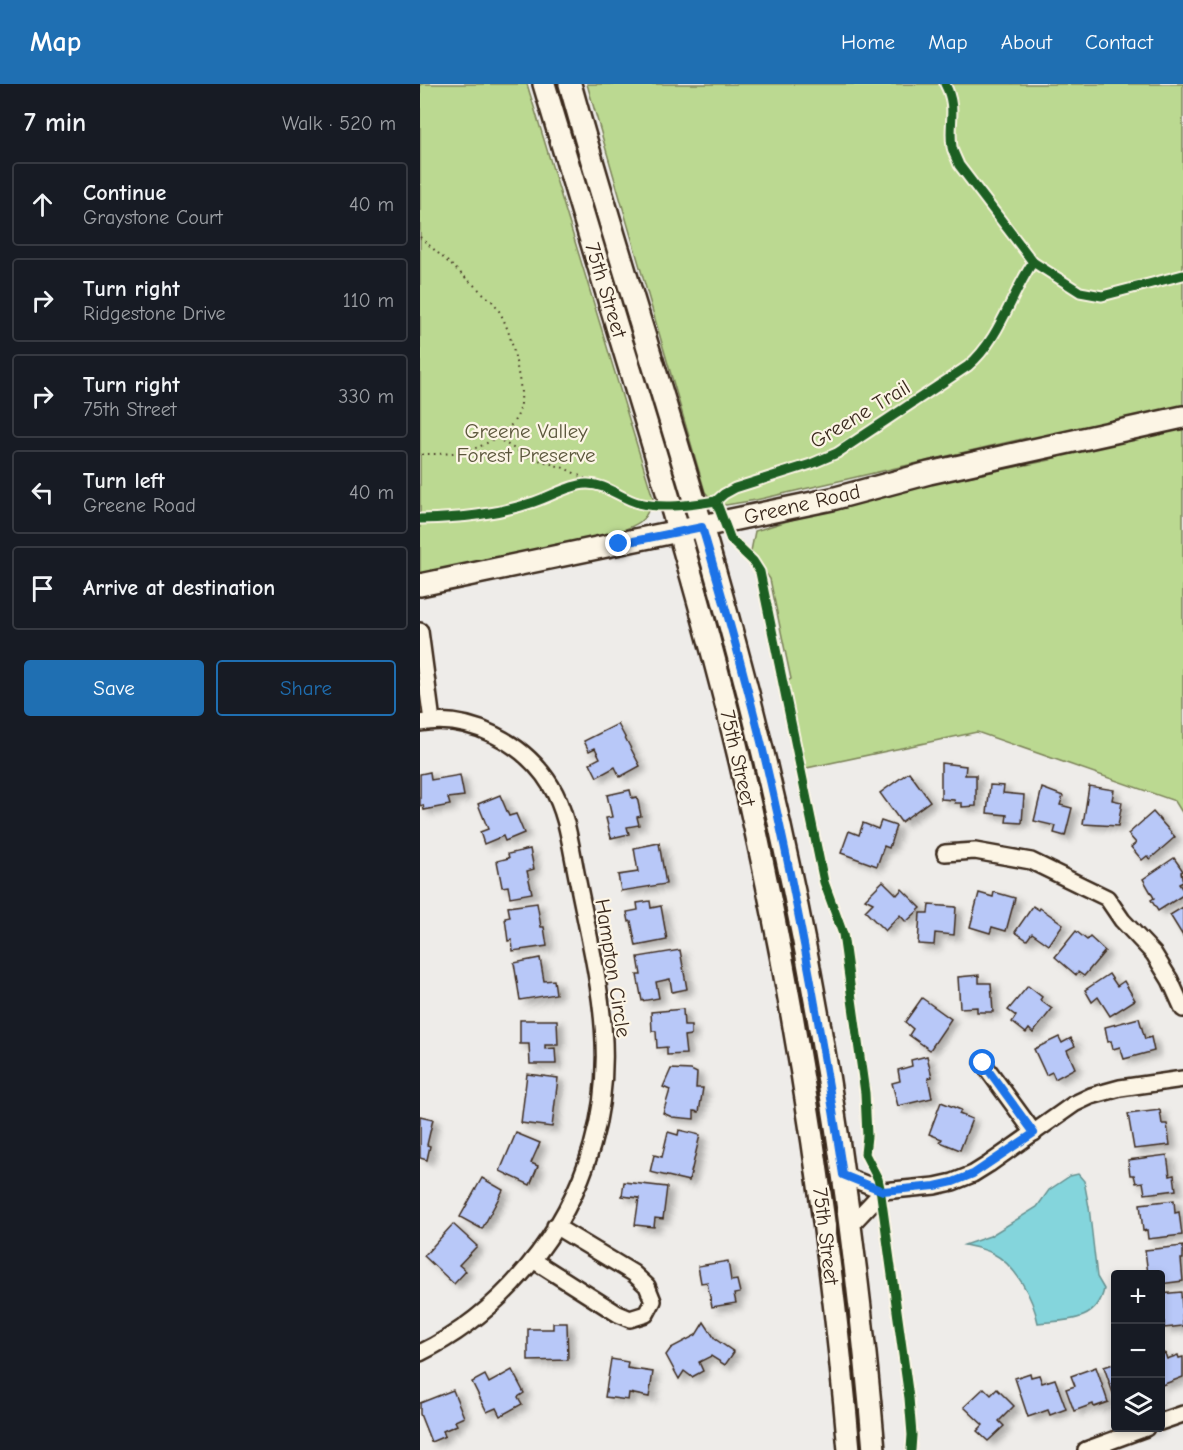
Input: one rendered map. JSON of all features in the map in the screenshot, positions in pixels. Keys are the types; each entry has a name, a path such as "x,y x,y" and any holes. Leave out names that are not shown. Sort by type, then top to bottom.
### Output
{"main road":[{"name":"75th Street","path":"543,84 679,532 740,763 784,968 822,1204 849,1450"},
{"name":"75th Street","path":"570,84 702,527 761,743 786,854 817,1015 843,1175 862,1324 874,1450"},
{"name":"Greene Road","path":"420,585 702,527 832,498 929,473 1183,417"}],"street":[{"path":"420,631 426,722"},
{"name":"Hampton Circle","path":"420,1353 458,1331 486,1310 511,1286 533,1260 566,1210 592,1146 604,1090 606,1056 600,993 565,818 551,786 540,769 509,742 471,726 426,722"},
{"path":"945,853 975,851 1031,861 1107,898 1122,920 1154,954 1170,980 1183,1009"},
{"path":"983,1063 1034,1133"},
{"path":"843,1175 883,1191 953,1182 973,1174 1074,1104 1091,1096 1120,1088 1183,1079"},
{"path":"849,1227 883,1191"},
{"path":"533,1260 618,1314 630,1319 646,1314 653,1301 647,1286 633,1273 555,1226"},
{"path":"1165,1421 1183,1414"},
{"path":"1086,1450 1135,1432"}],"path":[{"path":"420,237 494,303 504,319 516,363 521,405 518,416 511,426 497,438 474,449 451,454 420,454"},
{"path":"497,438 526,456 564,468 600,486"},
{"path":"575,487 582,484 600,486"}],"green space":[{"name":"Greene Valley Forest Preserve","path":"420,84 527,84 653,498 647,513 640,522 614,533 420,575"},
{"path":"553,84 561,84 631,323 597,232"},
{"path":"587,84 1183,84 1183,814 1175,801 977,732 797,770 780,686 791,679 770,579 751,551 755,531 859,499 1050,460 1026,438 756,500 726,505 715,503 705,492"},
{"path":"731,684 763,791 798,957 837,1193 865,1450 858,1450"}],"water":[{"path":"1078,1174 1084,1181 1097,1277 1104,1289 1095,1308 1087,1314 1069,1320 1038,1323 1028,1293 1009,1265 992,1253 964,1245 990,1236 1037,1207 1049,1190 1070,1176"}],"building":[{"path":"618,724 640,766 620,777 615,767 597,777 590,763 600,758 595,748 589,751 584,741"},
{"path":"941,763 966,766 965,775 976,775 976,806 962,807 962,803 941,799"},
{"path":"430,772 431,780 460,775 464,796 448,798 450,805 424,810 423,805 420,806 420,774"},
{"path":"909,772 930,801 901,822 880,793"},
{"path":"990,785 1004,786 1003,793 1024,795 1022,823 1006,822 1007,815 987,813"},
{"path":"1089,786 1114,790 1112,800 1122,802 1118,826 1083,824"},
{"path":"1042,788 1063,796 1060,805 1072,808 1065,836 1054,833 1056,826 1034,821"},
{"path":"630,790 632,798 637,797 641,816 637,817 639,825 627,827 629,834 611,838 606,818 612,817 607,795"},
{"path":"500,795 509,816 516,814 524,833 505,841 503,836 484,844 480,832 488,829 478,804"},
{"path":"1153,812 1175,837 1150,859 1147,856 1142,860 1131,847 1136,843 1128,834"},
{"path":"881,821 896,826 889,848 884,846 877,866 841,853 849,831 859,835 863,823 878,829"},
{"path":"659,843 666,884 621,891 618,875 638,872 634,848"},
{"path":"530,849 534,869 527,871 532,893 510,897 508,886 502,887 497,861 509,858 508,854"},
{"path":"1174,858 1183,871 1181,872 1183,882 1179,884 1183,895 1158,911 1151,900 1154,898 1143,879"},
{"path":"883,881 897,895 902,889 921,908 906,922 900,915 885,931 865,911 873,903 865,899"},
{"path":"994,892 1015,898 1006,931 992,927 990,933 970,927 979,893 993,897"},
{"path":"650,901 651,908 661,906 667,940 636,946 627,912 638,910 637,903"},
{"path":"537,903 547,946 513,951 512,940 508,941 505,918 510,917 508,907"},
{"path":"929,905 956,907 954,935 935,933 934,945 918,944 920,913 928,913"},
{"path":"1033,906 1039,910 1040,908 1063,924 1049,945 1032,933 1027,940 1015,932"},
{"path":"1183,907 1183,936 1170,915"},
{"path":"1076,931 1087,940 1090,937 1105,951 1084,976 1078,972 1076,975 1055,957"},
{"path":"680,950 687,989 672,992 670,979 656,982 659,998 642,1001 637,975 641,975 638,957"},
{"path":"540,958 544,981 554,980 556,994 520,1000 514,963"},
{"path":"1109,974 1117,986 1124,981 1135,1000 1110,1016 1098,997 1092,1002 1085,990"},
{"path":"979,975 979,983 991,983 993,1012 977,1012 977,1007 960,1008 958,977"},
{"path":"1028,986 1042,997 1040,1000 1052,1009 1033,1033 1029,1029 1026,1033 1012,1022 1016,1016 1008,1010"},
{"path":"922,998 951,1019 930,1050 909,1035 913,1029 905,1022"},
{"path":"683,1009 684,1026 691,1026 691,1035 684,1036 686,1054 667,1055 667,1047 657,1048 656,1031 652,1031 651,1012"},
{"path":"1139,1018 1145,1039 1151,1037 1154,1051 1124,1059 1120,1047 1113,1049 1111,1041 1108,1042 1105,1027"},
{"path":"520,1020 557,1020 558,1045 545,1045 545,1049 555,1048 556,1064 530,1064 529,1044 520,1044"},
{"path":"1059,1037 1062,1043 1071,1038 1075,1046 1067,1050 1075,1068 1055,1079 1052,1072 1046,1075 1034,1049"},
{"path":"927,1056 932,1077 928,1078 932,1098 898,1106 892,1083 900,1081 898,1070 912,1066 911,1060"},
{"path":"671,1069 691,1070 697,1073 696,1088 703,1088 699,1112 694,1111 694,1119 672,1117 663,1113 670,1090 663,1087"},
{"path":"527,1074 558,1078 552,1127 521,1123"},
{"path":"941,1102 961,1110 959,1114 972,1119 960,1150 940,1142 942,1139 929,1134"},
{"path":"1160,1110 1162,1124 1167,1124 1170,1145 1134,1149 1128,1114"},
{"path":"420,1116 433,1119 427,1145 430,1146 427,1160 420,1158"},
{"path":"679,1130 700,1135 689,1181 650,1172 654,1155 662,1157 668,1132 678,1135"},
{"path":"516,1133 540,1143 531,1163 538,1166 530,1185 500,1171"},
{"path":"1167,1155 1170,1176 1174,1175 1176,1190 1145,1194 1143,1182 1136,1183 1134,1175 1130,1175 1128,1160"},
{"path":"482,1178 503,1190 482,1229 460,1217"},
{"path":"624,1182 667,1187 663,1219 655,1218 654,1227 635,1225 639,1198 622,1196"},
{"path":"1174,1200 1175,1213 1179,1212 1182,1235 1148,1239 1147,1230 1143,1231 1140,1204"},
{"path":"453,1224 477,1246 459,1265 466,1271 454,1284 424,1256"},
{"path":"1183,1246 1183,1259 1181,1259 1183,1281 1165,1283 1165,1270 1148,1270 1145,1250"},
{"path":"728,1261 731,1281 737,1280 740,1293 734,1294 736,1303 712,1307 707,1282 701,1283 698,1266"},
{"path":"1181,1292 1183,1326 1165,1328 1165,1294"},
{"path":"704,1322 715,1339 734,1352 725,1365 711,1356 699,1362 703,1371 692,1377 684,1371 679,1379 666,1355 671,1348 696,1335"},
{"path":"553,1323 567,1323 568,1360 528,1361 528,1329 553,1329"},
{"path":"1165,1353 1167,1359 1178,1355 1179,1358 1183,1357 1183,1377 1165,1384"},
{"path":"611,1359 628,1362 627,1368 653,1372 649,1397 629,1393 628,1400 605,1397"},
{"path":"1111,1365 1111,1387 1104,1367"},
{"path":"1096,1367 1108,1402 1094,1407 1093,1404 1074,1411 1066,1389 1075,1386 1071,1376"},
{"path":"512,1370 524,1393 518,1397 522,1404 500,1416 496,1408 487,1412 472,1382 485,1375 489,1383"},
{"path":"1030,1373 1031,1377 1039,1375 1042,1383 1055,1379 1066,1409 1050,1415 1048,1410 1028,1417 1015,1378"},
{"path":"984,1388 991,1395 997,1389 1014,1406 999,1421 1004,1426 988,1441 977,1431 983,1425 964,1407"},
{"path":"453,1390 464,1417 455,1421 457,1425 443,1431 445,1436 431,1442 420,1414 420,1403"}],"cycle path":[{"path":"945,84 952,109 952,147 959,165 1033,262"},
{"name":"Greene Trail","path":"420,519 492,513 534,502 586,484 606,488 631,501 648,505 677,506 716,501 735,488 811,464 837,453 968,366 997,330 1033,262 1080,292 1102,296 1183,275"},
{"path":"716,501 731,540 753,561 760,572 824,882 843,934 865,1093 867,1136 865,1154 878,1179 880,1188 909,1398 911,1450"}],"route":[{"path":"619,544 702,527 761,743 786,854 817,1015 843,1175 883,1191 935,1186 973,1174 1034,1133 983,1063"}]}
